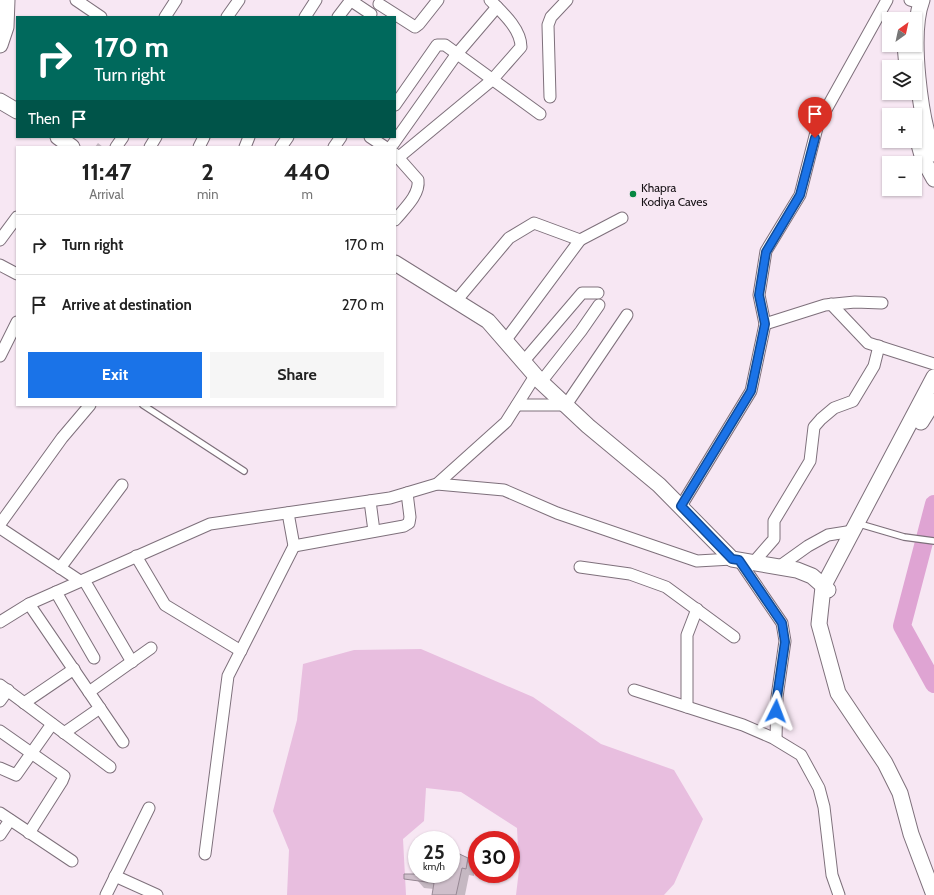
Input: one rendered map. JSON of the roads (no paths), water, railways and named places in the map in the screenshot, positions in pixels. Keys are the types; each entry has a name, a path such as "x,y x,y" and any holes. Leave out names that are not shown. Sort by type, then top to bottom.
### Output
{"main road":[{"path":"912,12 916,1"},
{"path":"916,1 916,67 920,100 934,154"},
{"path":"0,45 6,27 9,3"},
{"path":"0,101 16,110"},
{"path":"920,148 923,159 934,179"},
{"path":"396,265 488,320 538,379 741,561 780,566 797,570 812,576 826,589"},
{"path":"934,377 826,589 825,615 830,647 840,676 866,727 888,759 910,798 934,867"},
{"path":"858,528 934,401"},
{"path":"888,759 900,793 911,834 934,895"}],"street":[{"path":"76,0 100,16"},
{"path":"166,16 176,0"},
{"path":"228,16 238,0"},
{"path":"306,16 316,0"},
{"path":"339,16 351,0 370,15 380,2 415,27 438,0"},
{"path":"550,97 548,25 551,17 567,0"},
{"path":"681,506 751,391 765,324 759,295 766,252 800,195 818,124 887,0"},
{"path":"392,146 494,3 518,32 521,39 521,47 492,80 397,156 418,180 418,191 396,219"},
{"path":"396,104 437,45 445,45 456,55 540,114"},
{"path":"370,140 383,146"},
{"path":"0,240 16,218"},
{"path":"505,341 580,240 622,218"},
{"path":"456,301 509,238 534,223 580,240"},
{"path":"0,265 16,273"},
{"path":"523,362 582,292 598,293"},
{"path":"765,324 831,304 882,303"},
{"path":"831,304 864,340 934,364"},
{"path":"437,484 506,422 517,405 538,379 581,331 599,305"},
{"path":"517,405 566,405 626,315"},
{"path":"0,356 16,324"},
{"path":"0,622 29,604 210,524 390,498 437,484 504,490 557,513 696,561 741,561 774,538 774,521 810,461 814,427 834,408 853,401 874,366 879,346"},
{"path":"0,524 62,438 89,406"},
{"path":"60,568 122,485"},
{"path":"294,546 409,523 410,517 407,493"},
{"path":"370,501 374,531"},
{"path":"206,854 228,676 294,546 288,513"},
{"path":"0,528 60,568 82,580 132,662"},
{"path":"780,566 808,546 828,535 858,528"},
{"path":"136,556 165,605 241,651"},
{"path":"741,561 782,623 785,642 777,697 776,739"},
{"path":"580,567 630,574 649,579 666,587 734,637"},
{"path":"56,592 94,658"},
{"path":"29,604 123,742"},
{"path":"687,707 687,635 697,609"},
{"path":"89,692 151,648"},
{"path":"24,703 74,669"},
{"path":"0,701 4,688 110,767"},
{"path":"634,690 742,725 776,739 801,755 819,788 824,807 832,874 839,895"},
{"path":"64,733 100,708"},
{"path":"0,768 16,775 52,724"},
{"path":"0,731 64,776 62,782 29,833"},
{"path":"106,895 149,808"},
{"path":"0,814 72,862"},
{"path":"0,835 10,820"},
{"path":"115,876 157,895"}],"lane":[{"path":"145,406 244,471"},
{"path":"858,528 934,541"}],"waterway":[{"path":"934,504 902,626 934,684"}],"place":[{"name":"Khapra Kodiya Caves","path":"633,194"}]}
